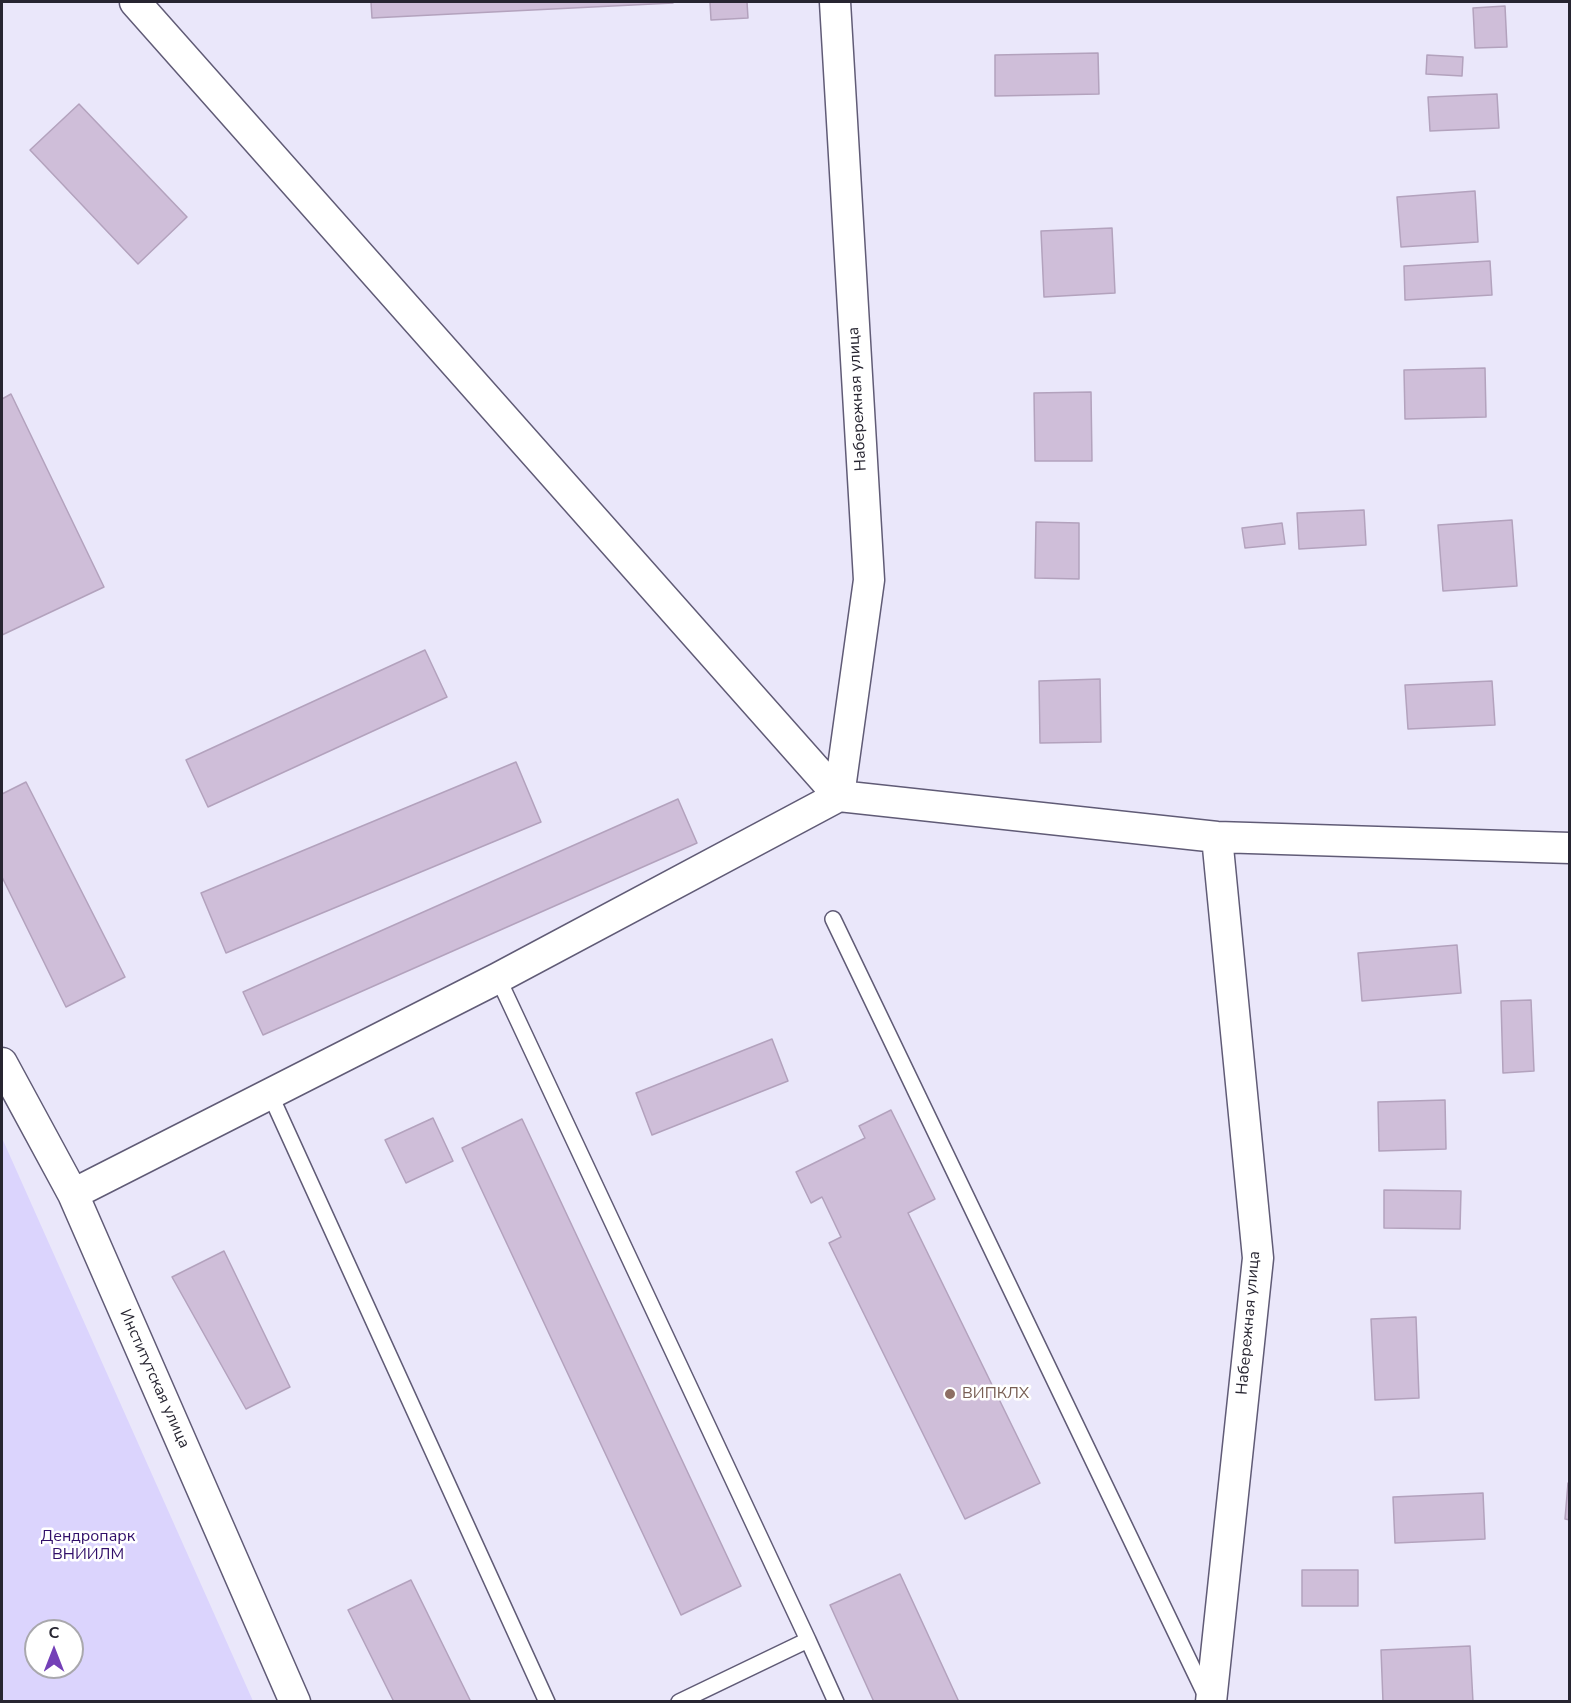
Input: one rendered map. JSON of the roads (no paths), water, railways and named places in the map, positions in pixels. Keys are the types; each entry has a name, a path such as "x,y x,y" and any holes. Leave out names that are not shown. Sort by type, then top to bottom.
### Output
{"street":[{"path":"135,2 839,795"},
{"name":"Набережная улица","path":"835,2 869,580 839,795"},
{"path":"73,1194 498,978 839,795 1217,837 1569,848"},
{"name":"Набережная улица","path":"1210,1701 1258,1258 1217,837"},
{"name":"Институтская улица","path":"2,1063 73,1194 295,1701"}],"lane":[{"path":"833,919 1210,1701"},
{"path":"498,978 836,1701"},
{"path":"270,1094 547,1701"},
{"path":"679,1701 808,1641"}],"place":[{"name":"ВИПКЛХ","path":"950,1394"}],"park label":[{"name":"Дендропарк ВНИИЛМ","path":"88,1546"}]}
